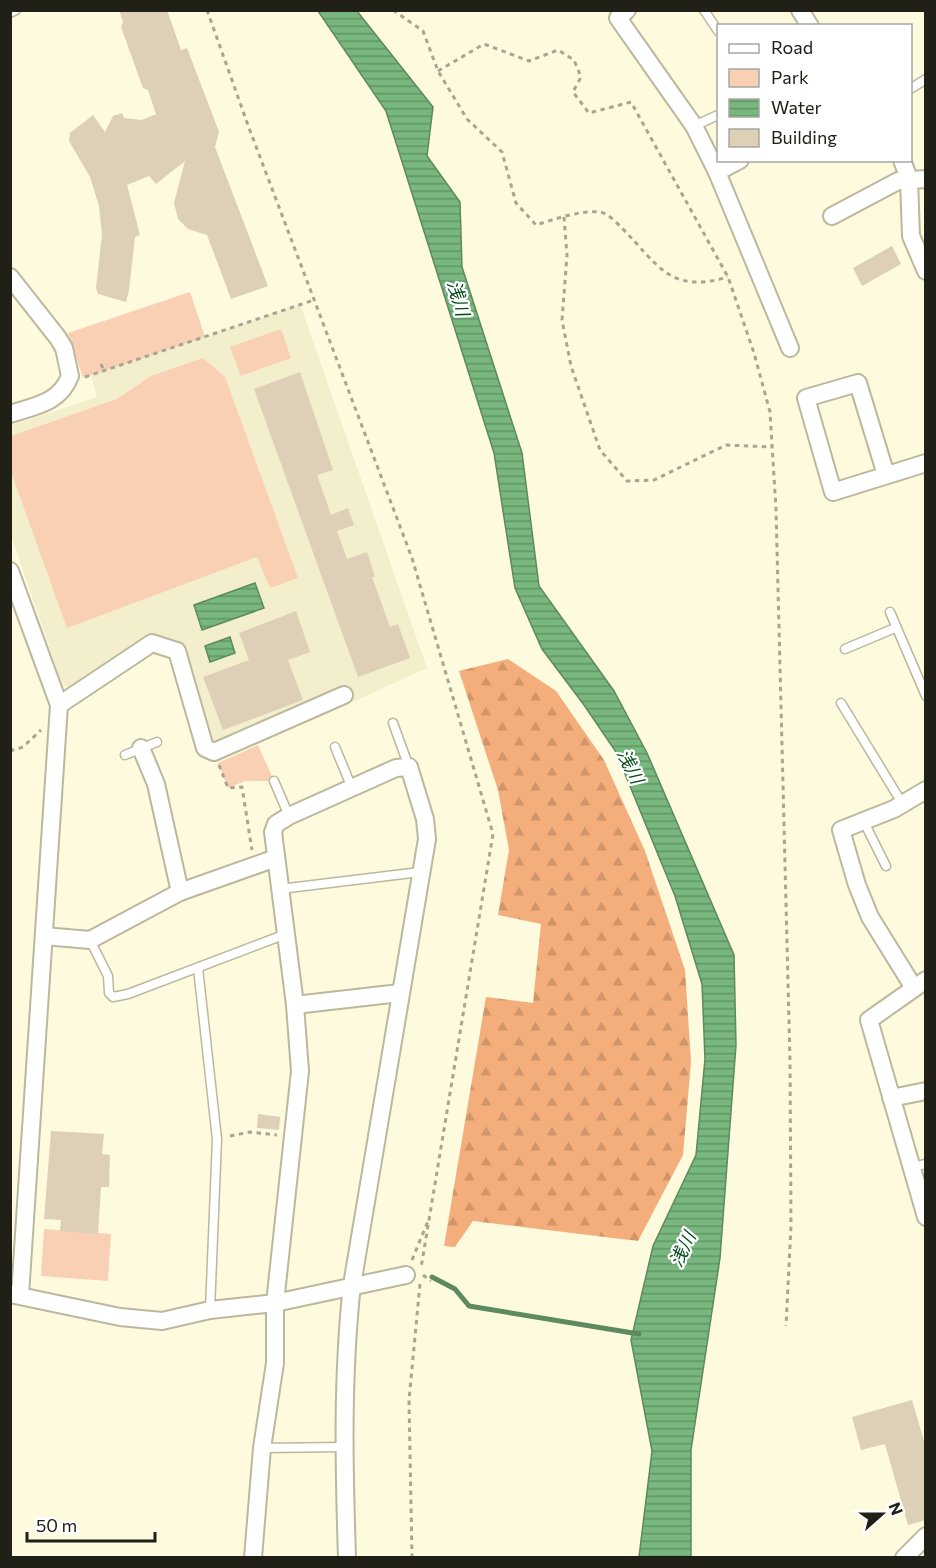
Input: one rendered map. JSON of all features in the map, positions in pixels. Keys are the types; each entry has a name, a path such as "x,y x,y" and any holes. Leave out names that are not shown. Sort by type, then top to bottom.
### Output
{"street":[{"path":"627,10 618,18 694,126 717,172 790,348"},
{"path":"800,10 809,24"},
{"path":"717,172 736,162"},
{"path":"904,162 917,179 911,236 926,271"},
{"path":"832,216 898,181 917,179"},
{"path":"10,277 58,338 69,364 70,376 59,396 45,404 10,414"},
{"path":"886,475 858,383 806,399 833,492 926,463"},
{"path":"10,571 59,705 44,936 15,1294 120,1317 162,1321 210,1310 275,1303 406,1275"},
{"path":"59,705 152,642 177,651 205,748 214,752 344,695"},
{"path":"149,745 180,892"},
{"path":"253,1557 262,1448 276,1363 275,1303 300,1071 295,1005 273,832 276,824 289,816 396,768 409,767 425,819 427,839 352,1285 345,1345 344,1447 347,1557"},
{"path":"926,790 864,822 841,830 857,885 870,916 920,984 869,1020 891,1098 918,1166 926,1216"},
{"path":"44,936 90,940 180,892 276,858"},
{"path":"295,1005 400,993"},
{"path":"891,1098 926,1091"},
{"path":"907,1556 926,1536"}],"lane":[{"path":"10,13 16,10"},
{"path":"704,10 717,30"},
{"path":"912,88 926,79"},
{"path":"694,126 717,115"},
{"path":"890,612 926,696"},
{"path":"845,649 895,628"},
{"path":"842,703 902,803"},
{"path":"393,723 409,767"},
{"path":"125,755 149,745"},
{"path":"335,747 352,788"},
{"path":"274,781 289,816"},
{"path":"864,822 886,866"},
{"path":"280,889 420,872"},
{"path":"90,940 108,976 109,993 113,997 128,994 286,934"},
{"path":"198,968 217,1139 210,1310"},
{"path":"262,1448 344,1447"}],"path":[{"path":"393,10 423,31 438,71 467,119 502,152 516,203 536,225 564,217 600,212 615,221 672,279 694,284 728,277"},
{"path":"438,71 484,44 529,61 558,50 574,60 581,77 573,92 589,113 631,102 728,277 754,353 770,412 776,509 790,1061 791,1226 786,1326"},
{"path":"564,217 567,255 562,320 571,366 600,450 627,481 654,480 726,445 772,447"},
{"path":"70,376 83,378 314,300"},
{"path":"101,364 104,371"},
{"path":"10,752 23,747 37,733 46,728"},
{"path":"214,752 228,788 242,787 255,865"},
{"path":"217,1139 250,1132 293,1136"},
{"path":"406,1275 430,1216"}],"shaded area":[{"path":"300,304 427,668 348,704 344,695 214,752 177,651 159,643 72,697 68,688 62,684 11,535 10,426 97,397 91,375"}],"green space":[{"path":"190,292 205,337 83,378 68,333"},
{"path":"281,329 291,358 241,376 230,347"},
{"path":"203,358 225,377 298,578 270,588 257,557 67,628 11,472 11,436 117,399 151,376"},
{"path":"508,659 556,691 604,760 645,851 685,970 691,1062 683,1155 638,1241 473,1221 455,1247 444,1246 486,997 533,1003 541,924 498,915 509,850 498,790 459,671"},
{"path":"258,745 274,781 245,781 228,788 218,763"},
{"path":"44,1229 111,1234 108,1281 41,1276"}],"water":[{"name":"浅川","path":"318,11 357,11 433,107 427,156 460,202 462,267 522,453 539,586 614,691 647,753 734,955 736,1045 720,1258 691,1450 691,1557 639,1557 652,1451 631,1340 653,1246 696,1155 705,1059 702,984 675,896 616,752 542,649 515,588 494,453 386,111"},
{"path":"255,583 264,608 202,630 194,605"},
{"path":"230,637 235,653 210,662 205,646"}],"building":[{"path":"119,10 167,10 181,50 187,48 219,132 215,147 268,286 231,299 207,235 188,229 178,219 174,203 185,161 156,184 149,176 127,185 140,235 135,237 126,302 98,294 96,288 102,235 99,206 90,177 69,141 70,133 93,115 105,132 113,116 122,113 124,118 142,120 156,114 148,90 143,88 121,27 123,22"},
{"path":"892,246 901,264 862,286 853,268"},
{"path":"300,372 333,470 317,475 331,515 348,508 354,525 337,531 347,559 367,552 375,577 372,577 390,627 398,624 410,658 358,677 254,389"},
{"path":"296,611 310,652 288,660 303,700 223,730 203,677 249,660 239,633"},
{"path":"258,1114 280,1117 279,1130 257,1128"},
{"path":"51,1131 104,1134 102,1154 110,1155 109,1187 101,1187 98,1234 60,1231 61,1220 44,1219"},
{"path":"912,1400 926,1448 926,1520 908,1525 885,1444 861,1450 852,1417"}],"waterway":[{"path":"432,1277 455,1289 469,1306 639,1334"}]}
